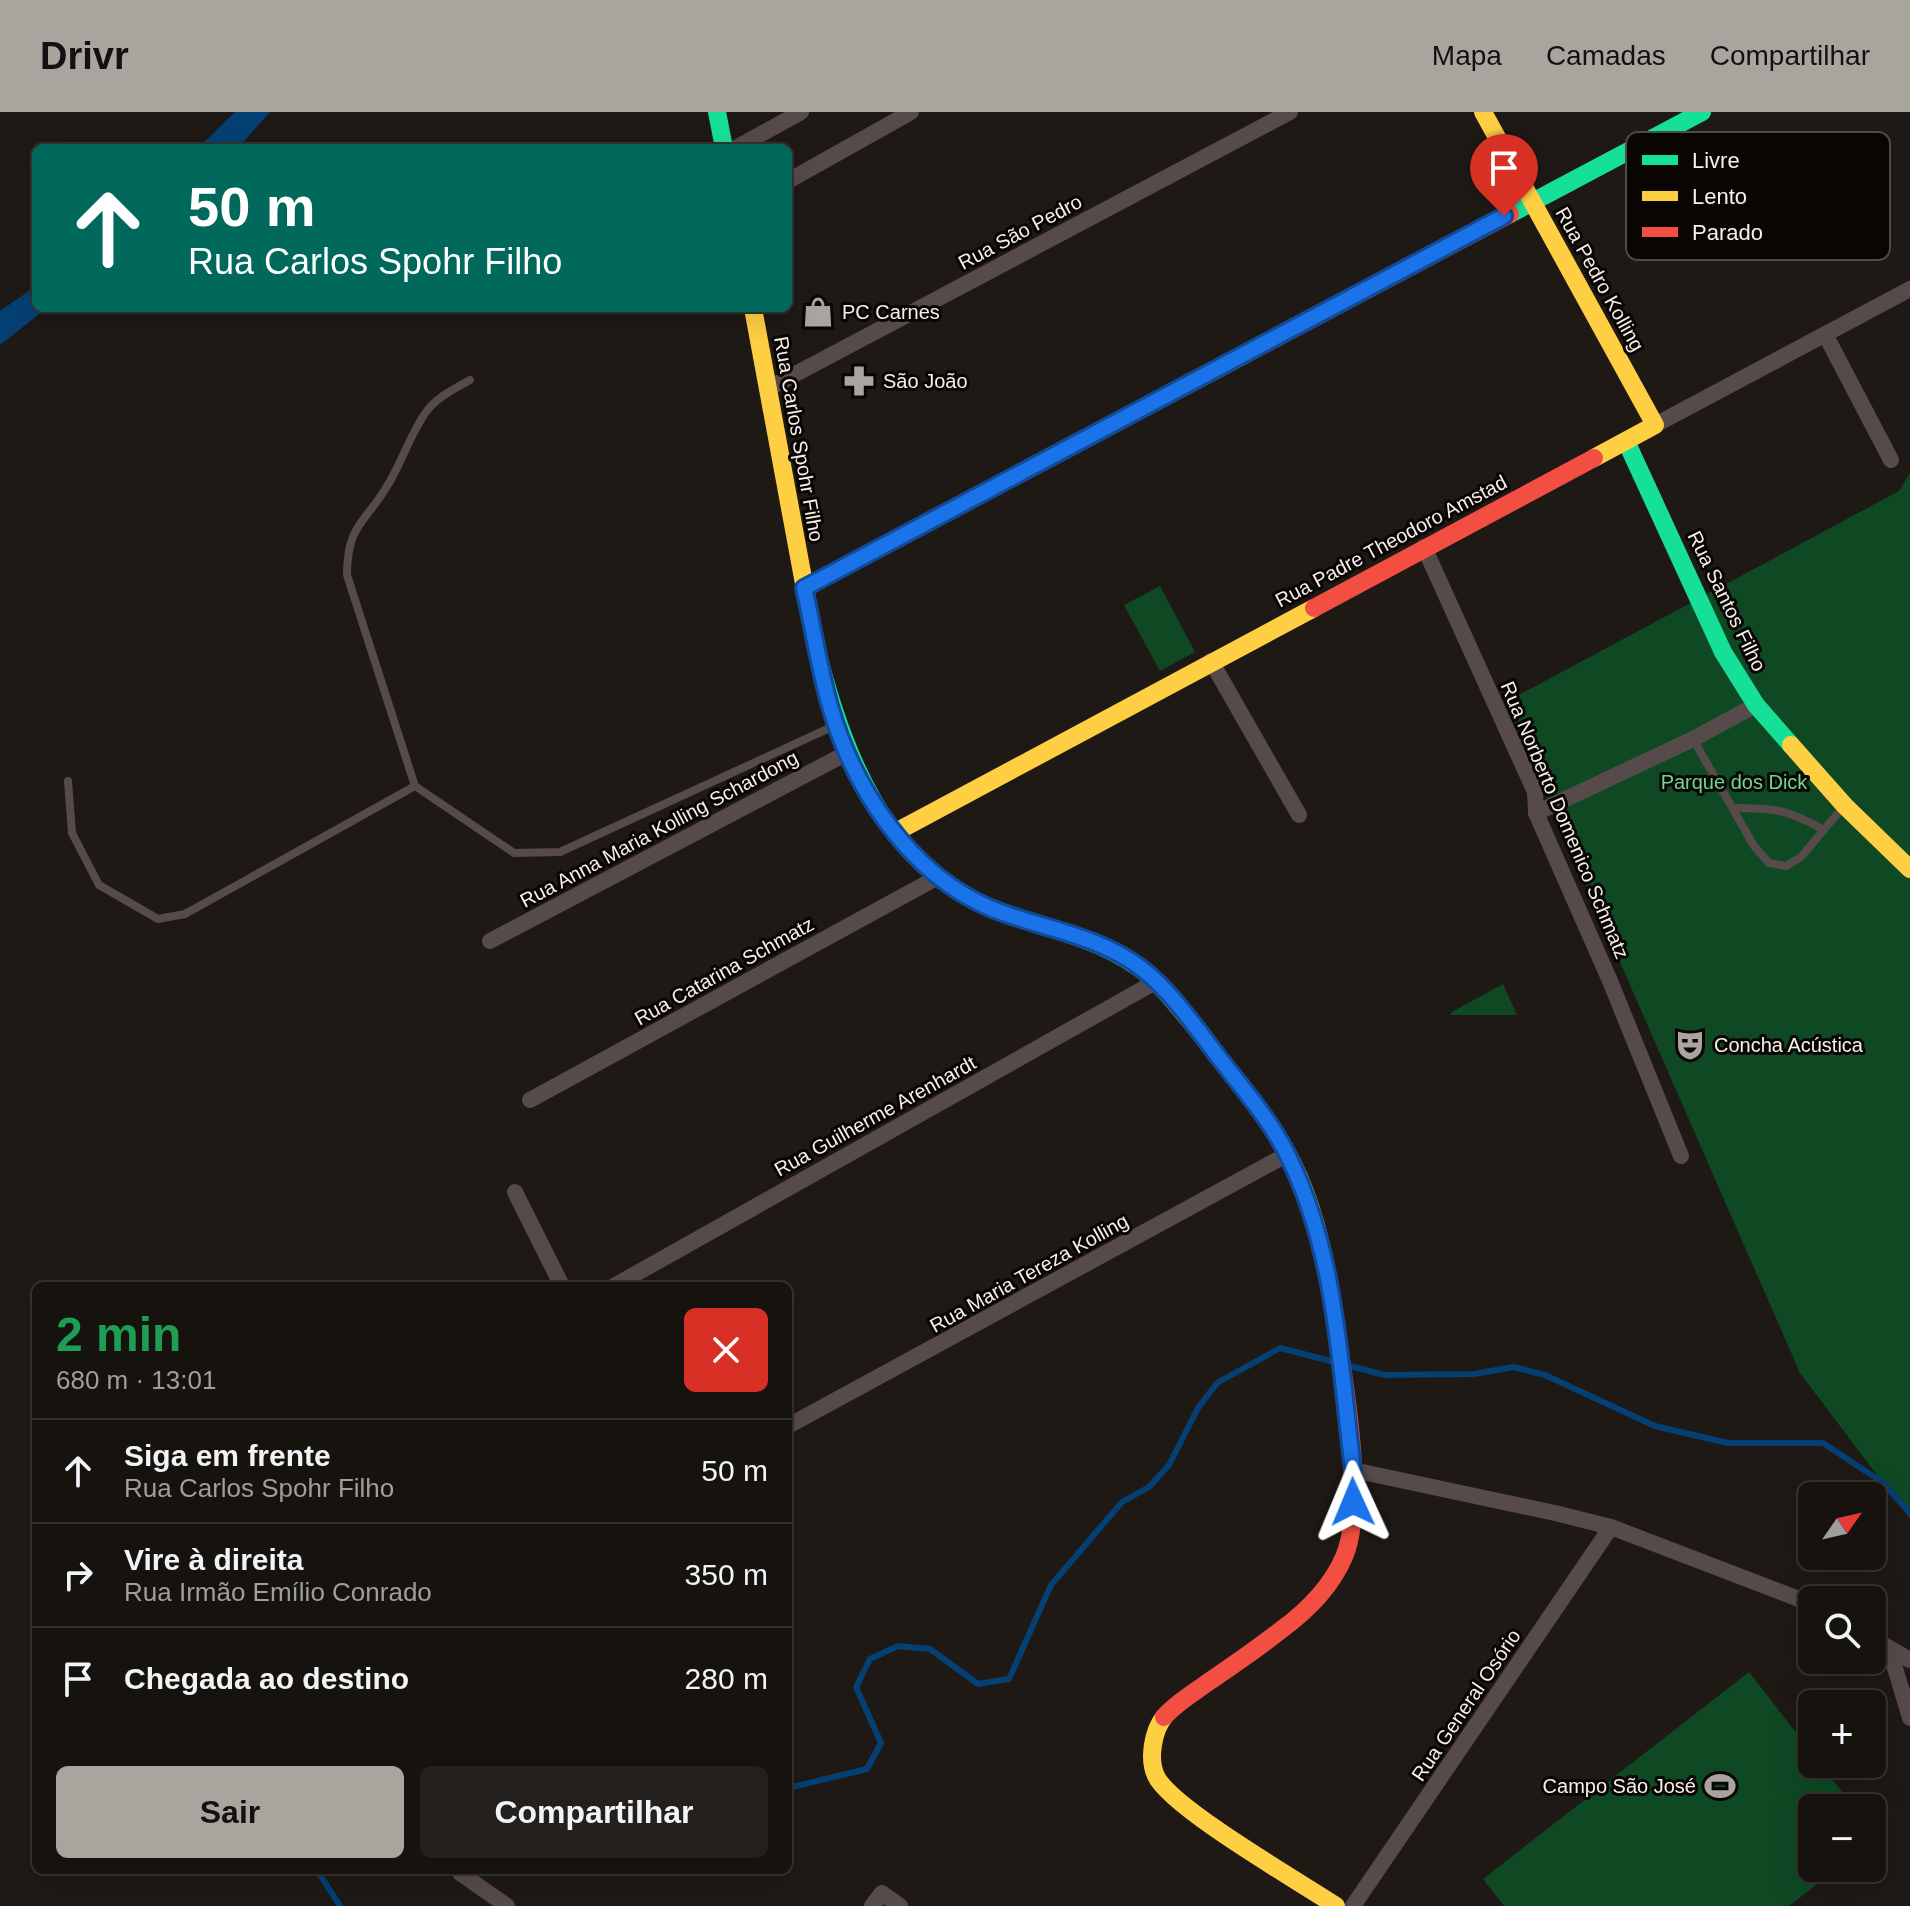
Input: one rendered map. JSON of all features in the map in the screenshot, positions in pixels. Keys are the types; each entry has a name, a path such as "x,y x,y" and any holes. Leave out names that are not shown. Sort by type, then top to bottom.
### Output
{"street":[{"path":"717,112 723,144"},
{"path":"743,144 801,112"},
{"path":"792,179 911,112"},
{"name":"Rua São Pedro","path":"769,388 1290,112"},
{"name":"Rua Pedro Kolling","path":"1483,112 1655,425"},
{"path":"1664,132 1702,112"},
{"path":"804,588 1626,152"},
{"name":"Rua Padre Theodoro Amstad","path":"894,833 1910,289"},
{"name":"Rua Carlos Spohr Filho","path":"754,312 804,588 830,706 847,753 894,833 955,890 991,908 1079,936 1114,951 1157,981 1219,1057 1288,1154 1302,1185 1326,1267 1353,1470 1350,1532 1345,1555 1329,1584 1307,1609 1172,1707 1154,1733 1155,1775 1183,1806 1336,1906"},
{"path":"1825,334 1891,460"},
{"name":"Rua Santos Filho","path":"1626,441 1723,652 1756,705 1845,806 1910,869"},
{"name":"Rua Norberto Domenico Schmatz","path":"1424,547 1535,792 1536,813 1610,981 1681,1156"},
{"path":"1211,661 1299,815"},
{"path":"1536,813 1693,739 1756,705"},
{"name":"Rua Anna Maria Kolling Schardong","path":"490,941 847,753"},
{"name":"Rua Catarina Schmatz","path":"530,1100 938,877"},
{"name":"Rua Guilherme Arenhardt","path":"621,1282 1157,981"},
{"name":"Rua Maria Tereza Kolling","path":"792,1424 1288,1154"},
{"path":"515,1192 560,1282"},
{"path":"1353,1470 1611,1527 1798,1599"},
{"name":"Rua General Osório","path":"1353,1906 1611,1527"},
{"path":"1886,1646 1910,1660"},
{"path":"1889,1648 1910,1718"},
{"path":"461,1874 507,1906"},
{"path":"877,1900 900,1906"}],"lane":[{"path":"470,380 444,394 426,412 388,486 358,524 347,553 347,575 415,786 514,853 560,852 837,725"},
{"path":"1693,739 1754,846 1769,863 1786,866 1801,857 1845,806"},
{"path":"68,781 72,833 99,885 158,919 185,914 415,786"},
{"path":"1733,808 1772,808 1796,814 1824,830"}],"green space":[{"name":"Parque dos Dick","path":"1910,473 1910,1519 1886,1487 1886,1482 1882,1482 1800,1373 1506,702 1899,491"},
{"path":"1160,586 1195,652 1160,671 1124,605"},
{"path":"1503,984 1517,1015 1450,1015 1452,1012"},
{"name":"Campo São José","path":"1749,1672 1798,1735 1798,1778 1831,1778 1844,1794 1798,1794 1798,1882 1820,1882 1789,1906 1504,1906 1483,1879"}],"water":[{"path":"235,112 270,112 242,144 202,144"},
{"path":"32,289 32,312 42,312 0,345 0,311"}],"waterway":[{"path":"792,1787 867,1769 881,1743 856,1687 870,1659 898,1646 930,1649 978,1684 1009,1679 1051,1585 1122,1502 1149,1487 1169,1465 1198,1408 1217,1383 1280,1348 1385,1375 1474,1374 1514,1367 1545,1375 1655,1426 1728,1443 1823,1443 1882,1482 1910,1513"},
{"path":"320,1874 340,1906"}],"traffic: fast":[{"path":"717,112 723,144"},
{"path":"1664,132 1702,112"},
{"path":"1510,214 1626,152"},
{"path":"1626,441 1723,652 1756,705 1791,745"},
{"path":"815,643 854,764 897,836 925,866 958,891 997,910 1098,945 1135,965 1153,979"}],"traffic: slow":[{"path":"1483,112 1655,425 1594,458"},
{"path":"754,312 815,643"},
{"path":"804,588 1244,355"},
{"path":"894,833 1314,608"},
{"path":"1791,745 1845,806 1910,869"},
{"path":"1153,979 1245,1091 1292,1162 1317,1228 1334,1315"},
{"path":"1164,1717 1155,1737 1152,1762 1156,1776 1167,1790 1210,1825 1336,1906"}],"traffic: jam":[{"path":"1244,355 1510,214"},
{"path":"1314,608 1594,458"},
{"path":"1164,1717 1300,1615 1325,1588 1344,1557 1351,1534 1353,1472 1334,1315"}],"place":[{"name":"PC Carnes","path":"818,312"},
{"name":"São João","path":"859,381"},
{"name":"Concha Acústica","path":"1690,1045"},
{"name":"Campo São José","path":"1720,1786"}],"route":[{"path":"1353,1502 1353,1470 1326,1267 1302,1185 1288,1154 1261,1113 1183,1011 1140,967 1114,951 1079,936 991,908 955,890 894,833 847,753 830,706 804,588 1504,216"}]}
